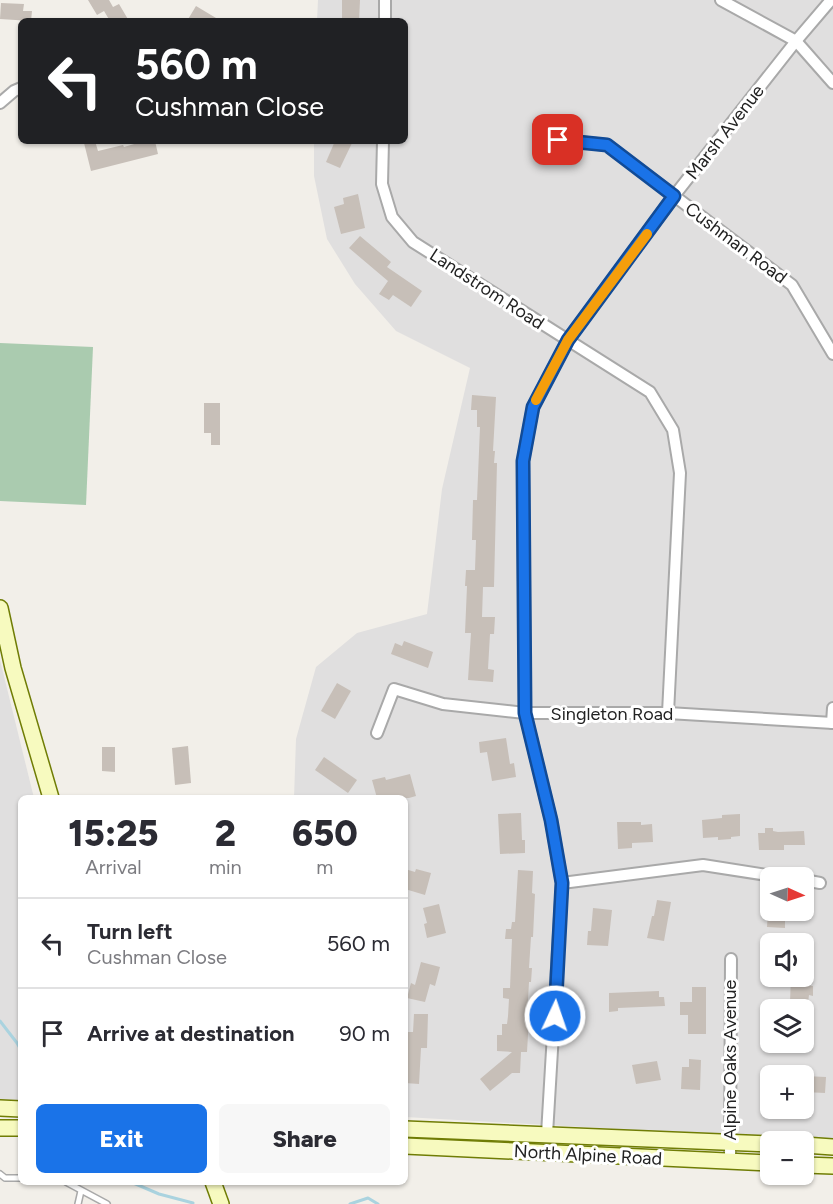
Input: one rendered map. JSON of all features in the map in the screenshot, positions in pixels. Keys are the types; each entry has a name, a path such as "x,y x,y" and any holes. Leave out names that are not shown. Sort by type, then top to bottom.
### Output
{"main road":[{"path":"0,608 13,668 50,795"},
{"path":"0,1108 18,1108"},
{"path":"0,1128 18,1128"},
{"name":"North Alpine Road","path":"408,1129 760,1143"},
{"name":"North Alpine Road","path":"408,1146 760,1162"},
{"path":"814,1146 833,1147"},
{"path":"814,1165 833,1166"},
{"path":"214,1185 221,1204"}],"street":[{"path":"385,0 385,18"},
{"path":"721,0 796,41 833,83"},
{"name":"Marsh Avenue","path":"547,1134 562,883 551,820 525,713 523,461 533,407 568,340 674,196 831,0"},
{"path":"0,103 18,89"},
{"name":"Cushman Road","path":"558,140 607,145 792,285 833,354"},
{"name":"Landstrom Road","path":"383,144 382,184 392,216 414,242 650,392 673,430 680,473 668,713"},
{"name":"Singleton Road","path":"377,733 394,689 443,704 525,713 668,713 833,723"},
{"path":"833,708 833,723"},
{"path":"562,883 703,865 760,874"},
{"path":"814,882 820,883"},
{"name":"Alpine Oaks Avenue","path":"730,1161 731,959"}],"lane":[{"path":"0,1174 5,1178 18,1178"},
{"path":"71,1185 107,1204"},
{"path":"78,1204 81,1191"}],"shaded area":[{"path":"318,0 833,0 833,1141 814,1140 814,1131 760,1131 760,1137 408,1117 408,795 294,795 296,739 316,667 357,633 427,614 442,489 470,368 396,331 355,284 327,239 314,176 314,144 408,144 408,18 317,18"},
{"path":"0,660 33,795 18,795 18,1102 0,1101"}],"green space":[{"path":"0,343 93,347 86,505 0,501"}],"building":[{"path":"88,0 109,0 113,7 119,4 127,18 108,18 104,11 97,15"},
{"path":"342,0 360,0 359,18 342,18"},
{"path":"1,3 24,4 23,11 32,11 31,18 0,19"},
{"path":"196,6 216,18 189,18"},
{"path":"84,144 96,144 98,151 123,145 124,147 134,144 156,144 158,154 91,171"},
{"path":"334,144 352,144 340,168 326,162"},
{"path":"358,194 365,228 341,234 334,207 344,204 343,198"},
{"path":"360,236 391,262 387,267 422,291 411,307 393,295 389,300 379,294 388,281 349,248"},
{"path":"472,395 496,397 493,451 495,451 494,463 497,463 494,587 483,587 482,617 495,617 494,634 490,634 488,669 494,670 493,682 468,680 471,633 465,633 467,586 465,586 466,570 475,570 476,540 472,540 473,500 477,500 480,427 477,427 477,410 471,410"},
{"path":"204,403 220,403 220,445 211,445 211,433 204,433"},
{"path":"404,641 433,652 428,668 391,654 395,643 402,646"},
{"path":"337,683 351,691 335,719 321,711"},
{"path":"506,738 510,764 514,763 516,777 492,781 487,752 480,753 479,742"},
{"path":"188,746 191,783 175,785 172,748"},
{"path":"102,747 115,747 115,772 102,771"},
{"path":"324,757 357,780 348,793 315,770"},
{"path":"410,774 416,796 408,798 408,795 376,795 372,780 385,777 386,780"},
{"path":"521,813 525,853 500,854 498,814"},
{"path":"740,814 740,836 718,840 718,837 703,838 702,820 722,818 722,815"},
{"path":"617,822 652,824 653,842 632,843 632,848 618,849"},
{"path":"765,828 773,828 773,831 778,832 804,831 805,845 784,845 784,850 759,850 758,833 765,833"},
{"path":"416,869 431,873 425,895 408,890 408,870 415,872"},
{"path":"518,870 533,871 532,893 535,894 529,968 532,968 531,982 529,982 527,1052 521,1052 520,1073 512,1073 490,1091 480,1079 512,1052 497,1051 497,1035 502,1035 502,1024 507,1024 509,999 503,998 503,988 510,988 512,939 505,939 506,929 511,929 512,922 515,922"},
{"path":"657,900 671,902 664,941 647,938"},
{"path":"439,904 446,933 427,938 424,924 427,923 423,908"},
{"path":"593,908 612,910 608,946 587,945"},
{"path":"767,921 785,921 785,928 767,927"},
{"path":"421,962 440,967 435,986 430,984 425,1002 408,998 411,983 415,985"},
{"path":"692,987 706,987 706,1034 688,1034 688,1015 680,1015 680,1002 692,1002"},
{"path":"791,987 813,987 813,996 809,995 808,999 790,999"},
{"path":"659,991 659,997 664,997 665,1006 618,1008 618,1011 609,1012 609,993"},
{"path":"414,1014 428,1014 427,1048 421,1048 419,1084 408,1083 408,1032 413,1032"},
{"path":"689,1059 701,1060 700,1090 681,1089 682,1067 689,1067"},
{"path":"657,1061 661,1080 636,1084 632,1065"},
{"path":"814,1076 826,1077 825,1093 814,1092"}],"waterway":[{"path":"0,1021 18,1045"},
{"path":"138,1185 159,1194 193,1203"},
{"path":"350,1204 368,1198 378,1204"}],"slow traffic":[{"path":"536,400 568,340 647,234"}],"route":[{"path":"555,1016 562,883 551,820 525,713 523,461 533,407 568,340 674,196 607,145 558,140"}]}
